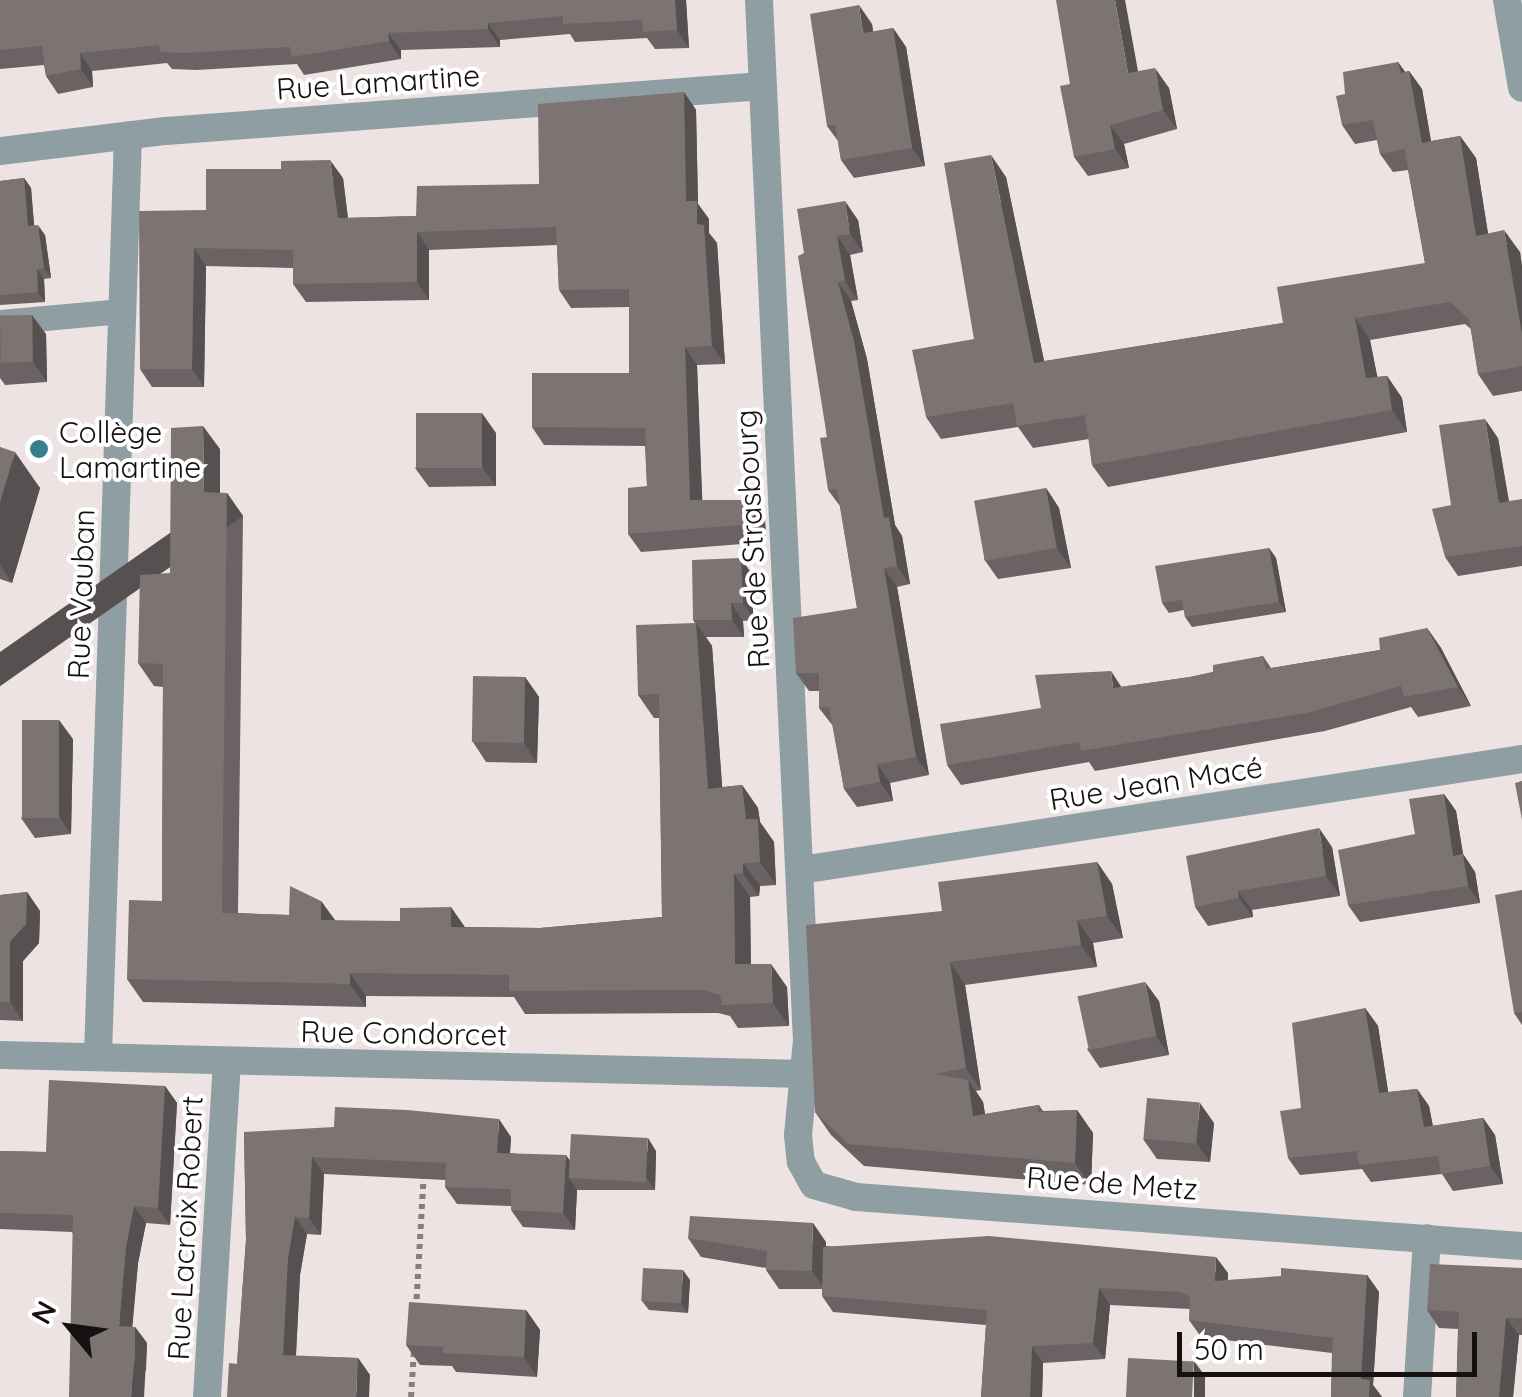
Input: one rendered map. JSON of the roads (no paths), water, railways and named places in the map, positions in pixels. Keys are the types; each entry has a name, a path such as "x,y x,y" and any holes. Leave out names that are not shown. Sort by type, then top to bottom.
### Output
{"street":[{"name":"Rue de Strasbourg","path":"759,0 808,1074"},
{"path":"1507,0 1522,88"},
{"name":"Rue Lamartine","path":"0,150 128,134 762,86"},
{"name":"Rue Vauban","path":"98,1055 128,134"},
{"name":"Rue Jean Macé","path":"800,870 1522,759"},
{"name":"Rue Condorcet","path":"0,1055 808,1074"},
{"name":"Rue Lacroix Robert","path":"207,1397 227,1062"},
{"name":"Rue de Metz","path":"808,1074 798,1135 802,1162 814,1185 856,1196 1522,1246"},
{"path":"1417,1397 1427,1238"}],"lane":[{"path":"0,322 122,310"}],"place":[{"name":"Collège Lamartine","path":"39,449"}]}
